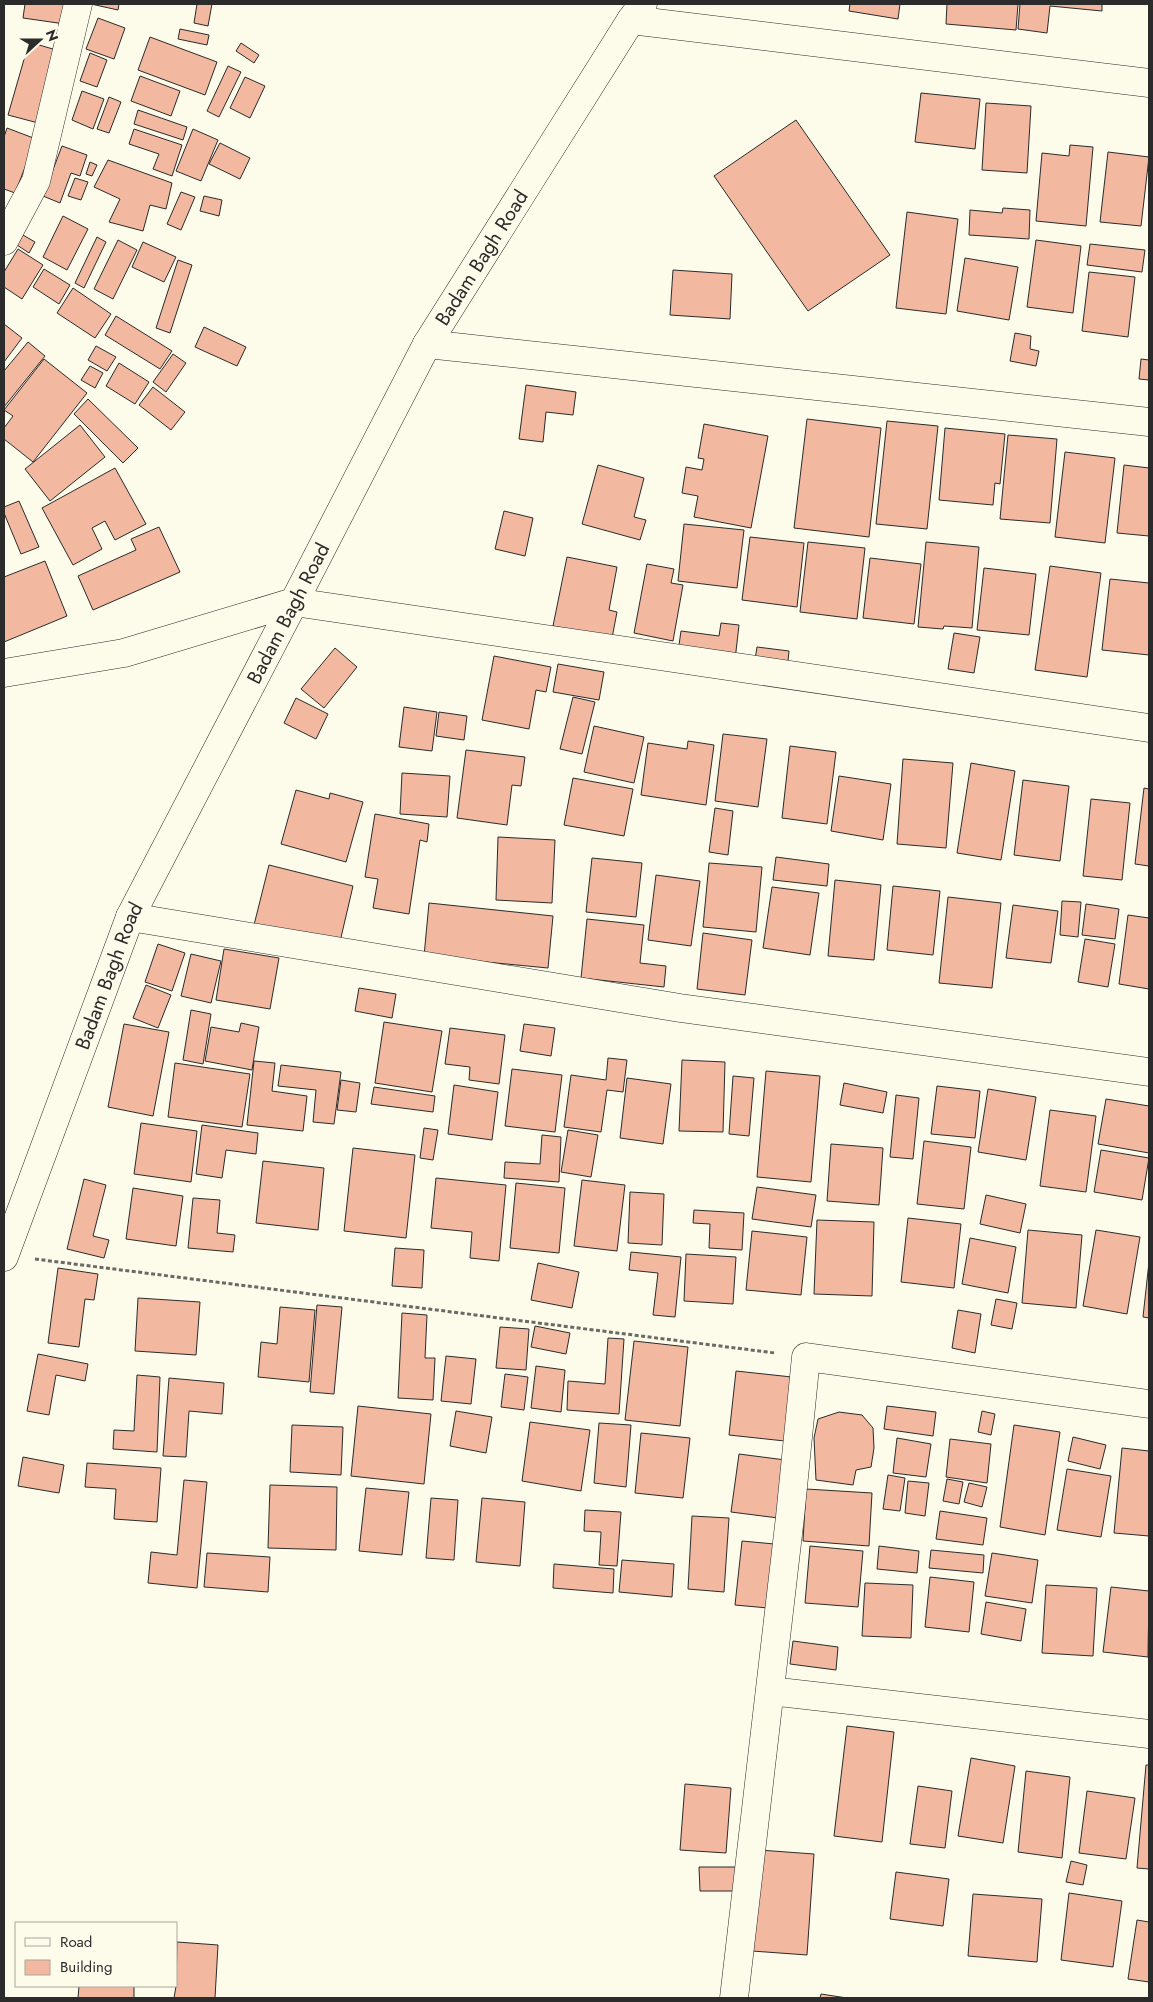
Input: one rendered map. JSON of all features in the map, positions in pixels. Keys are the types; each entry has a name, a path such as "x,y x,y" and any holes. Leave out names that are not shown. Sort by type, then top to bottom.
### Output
{"street":[{"path":"4,241 36,181 78,4"},
{"path":"637,12 1149,83"},
{"name":"Badam Bagh Road","path":"4,1256 130,917 426,344 637,12"},
{"path":"426,344 1149,422"},
{"path":"4,673 124,652 294,602 1149,728"},
{"path":"130,917 680,1008 1149,1072"},
{"path":"734,1998 790,1517 806,1356 1149,1404"},
{"path":"770,1691 1149,1734"}],"path":[{"path":"4,1256 806,1356"}],"building":[{"path":"25,4 68,4 65,24 23,18"},
{"path":"91,4 119,4 118,10"},
{"path":"197,4 212,4 208,26 194,23"},
{"path":"850,4 900,4 898,19 849,11"},
{"path":"947,4 1018,4 1016,30 946,24"},
{"path":"1020,4 1102,4 1102,11 1050,6 1047,33 1018,29"},
{"path":"98,18 125,28 114,59 86,49"},
{"path":"180,29 209,35 207,45 178,39"},
{"path":"150,37 217,62 205,95 138,70"},
{"path":"29,42 63,52 42,124 8,115"},
{"path":"241,43 259,55 254,63 236,51"},
{"path":"90,53 107,60 97,87 80,81"},
{"path":"228,66 241,72 219,117 207,111"},
{"path":"140,76 180,91 171,116 131,101"},
{"path":"245,77 265,86 250,118 230,108"},
{"path":"82,91 104,99 93,129 72,120"},
{"path":"921,93 980,99 975,149 915,142"},
{"path":"109,97 121,102 109,133 97,129"},
{"path":"986,103 1031,106 1027,173 982,170"},
{"path":"138,110 187,127 183,140 134,124"},
{"path":"796,120 890,255 808,311 714,176"},
{"path":"7,128 36,139 15,193 4,189 4,137"},
{"path":"134,129 182,145 172,176 153,169 159,154 129,144"},
{"path":"193,129 218,140 201,181 176,171"},
{"path":"220,143 250,158 240,179 209,164"},
{"path":"1070,145 1093,147 1086,226 1036,221 1042,153 1069,156"},
{"path":"62,146 87,155 80,176 71,173 60,203 43,196"},
{"path":"1108,152 1149,157 1141,226 1100,222"},
{"path":"108,160 172,183 166,209 150,205 143,231 109,222 120,199 94,187"},
{"path":"90,162 97,165 92,176 86,174"},
{"path":"75,178 88,182 81,200 68,196"},
{"path":"181,192 195,197 181,230 167,224"},
{"path":"204,196 222,200 219,216 200,211"},
{"path":"1003,208 1030,210 1029,239 969,235 970,210 1002,213"},
{"path":"907,212 958,219 946,314 896,308"},
{"path":"63,216 88,229 67,270 43,257"},
{"path":"23,235 35,242 29,253 17,245"},
{"path":"97,237 106,242 84,288 75,283"},
{"path":"118,240 137,250 113,299 94,289"},
{"path":"1036,240 1081,246 1073,313 1027,307"},
{"path":"143,242 176,257 164,282 132,267"},
{"path":"1090,244 1145,250 1142,272 1087,265"},
{"path":"18,249 43,265 22,299 4,287 4,272"},
{"path":"965,258 1018,267 1009,320 957,311"},
{"path":"178,260 192,265 170,333 156,328"},
{"path":"44,269 70,285 59,304 33,287"},
{"path":"673,270 732,274 730,319 670,315"},
{"path":"1089,272 1135,277 1128,337 1082,331"},
{"path":"73,288 111,314 95,338 57,313"},
{"path":"116,316 172,351 160,369 105,335"},
{"path":"4,324 22,338 4,362"},
{"path":"204,327 246,347 237,366 195,347"},
{"path":"1015,333 1031,336 1030,349 1039,351 1036,366 1010,361"},
{"path":"28,342 45,356 4,407 4,371"},
{"path":"96,346 116,357 107,371 88,360"},
{"path":"173,354 186,363 166,392 153,382"},
{"path":"44,359 87,393 33,462 4,439 4,428 13,416 4,410"},
{"path":"1141,359 1149,360 1149,380 1139,379"},
{"path":"119,363 149,382 135,404 106,386"},
{"path":"90,366 103,373 95,388 81,380"},
{"path":"526,385 576,392 573,415 546,412 543,442 519,439"},
{"path":"153,387 185,412 171,430 139,405"},
{"path":"88,399 138,448 123,463 74,414"},
{"path":"807,419 881,428 869,537 794,528"},
{"path":"887,421 938,426 927,529 876,524"},
{"path":"704,424 768,436 751,528 694,517 698,496 682,493 686,467 702,470 704,459 698,458"},
{"path":"80,425 105,457 50,501 25,469"},
{"path":"945,428 1005,434 1000,484 995,483 993,505 939,500"},
{"path":"1008,435 1057,439 1050,523 1000,519"},
{"path":"1065,452 1115,458 1105,543 1055,537"},
{"path":"598,465 644,478 634,517 646,520 640,540 582,524"},
{"path":"1124,465 1149,468 1149,536 1117,533"},
{"path":"115,468 146,524 115,540 105,521 92,528 102,549 73,565 42,508"},
{"path":"19,501 39,547 21,554 4,513 4,507"},
{"path":"504,511 533,518 525,556 495,549"},
{"path":"684,524 744,530 737,588 678,581"},
{"path":"159,527 180,572 93,610 78,576 136,550 131,539"},
{"path":"750,537 804,543 797,607 742,600"},
{"path":"808,542 865,548 857,619 800,612"},
{"path":"926,542 979,547 972,628 944,626 943,629 918,627"},
{"path":"567,557 617,567 609,610 617,612 612,638 553,626"},
{"path":"870,558 921,564 914,624 863,618"},
{"path":"45,561 67,616 4,642 4,577"},
{"path":"647,564 674,569 671,583 683,585 673,641 634,633"},
{"path":"1050,566 1101,573 1087,677 1035,670"},
{"path":"984,568 1036,574 1029,635 977,630"},
{"path":"1110,579 1149,583 1149,655 1102,650"},
{"path":"721,623 739,625 735,660 678,652 681,631 719,636"},
{"path":"954,633 980,637 974,673 948,669"},
{"path":"757,647 789,651 787,671 754,666"},
{"path":"335,648 357,667 324,708 301,689"},
{"path":"494,656 551,667 546,692 536,690 529,729 482,720"},
{"path":"558,664 604,672 599,700 553,692"},
{"path":"573,697 595,702 582,754 560,749"},
{"path":"296,698 328,714 316,739 284,723"},
{"path":"404,707 437,712 432,751 399,747"},
{"path":"439,712 467,716 464,740 436,736"},
{"path":"594,726 644,737 634,783 584,772"},
{"path":"723,734 767,739 758,807 715,801"},
{"path":"688,741 714,745 706,805 641,795 648,743 687,749"},
{"path":"790,746 836,752 827,824 782,818"},
{"path":"466,750 525,757 521,786 512,785 507,825 457,818"},
{"path":"903,759 953,763 946,848 897,844"},
{"path":"971,763 1015,771 1001,860 957,853"},
{"path":"402,773 450,776 447,817 400,814"},
{"path":"839,776 891,784 883,840 831,831"},
{"path":"573,778 633,789 624,836 564,825"},
{"path":"1023,780 1069,786 1060,861 1014,855"},
{"path":"1144,788 1149,789 1149,866 1135,864"},
{"path":"296,790 329,799 330,793 363,802 346,862 281,844"},
{"path":"1091,799 1130,803 1122,880 1083,876"},
{"path":"715,808 733,811 728,855 709,852"},
{"path":"375,814 429,824 427,842 420,840 409,914 373,908 378,879 365,877"},
{"path":"498,837 555,840 552,903 496,900"},
{"path":"776,857 829,864 827,886 773,880"},
{"path":"592,858 642,863 636,917 586,912"},
{"path":"709,863 762,867 756,932 703,927"},
{"path":"269,865 353,886 339,946 254,925"},
{"path":"656,875 700,881 691,946 648,940"},
{"path":"835,880 881,885 874,960 828,956"},
{"path":"893,886 940,891 933,955 887,950"},
{"path":"772,887 819,893 810,955 763,948"},
{"path":"948,897 1001,903 992,988 939,983"},
{"path":"1062,901 1081,902 1078,937 1060,935"},
{"path":"429,903 553,916 548,968 424,956"},
{"path":"1086,904 1119,909 1115,939 1082,935"},
{"path":"1013,905 1058,911 1051,963 1006,958"},
{"path":"1128,915 1149,918 1149,989 1119,984"},
{"path":"587,919 644,925 640,963 666,966 664,987 581,978"},
{"path":"703,933 752,940 745,995 697,989"},
{"path":"1085,939 1115,944 1108,987 1078,982"},
{"path":"158,944 185,953 172,991 145,982"},
{"path":"224,949 279,958 270,1009 216,1000"},
{"path":"191,954 221,961 211,1003 181,996"},
{"path":"146,985 171,995 158,1028 133,1018"},
{"path":"359,988 396,994 392,1018 355,1011"},
{"path":"191,1010 211,1014 203,1064 183,1060"},
{"path":"384,1022 442,1031 432,1092 375,1083"},
{"path":"241,1023 259,1027 252,1070 205,1061 211,1027 239,1032"},
{"path":"124,1024 169,1032 153,1116 108,1107"},
{"path":"524,1024 555,1028 551,1056 520,1051"},
{"path":"450,1028 505,1035 499,1084 469,1080 470,1067 445,1064"},
{"path":"608,1058 627,1060 623,1092 607,1090 601,1132 564,1127 571,1075 606,1080"},
{"path":"682,1060 725,1062 723,1132 679,1131"},
{"path":"254,1061 275,1063 272,1091 307,1096 303,1131 247,1125"},
{"path":"175,1063 250,1074 242,1127 168,1117"},
{"path":"281,1065 341,1072 334,1124 313,1122 316,1090 278,1086"},
{"path":"512,1069 562,1075 555,1132 505,1126"},
{"path":"766,1071 820,1076 811,1182 757,1177"},
{"path":"733,1076 754,1078 749,1136 729,1134"},
{"path":"627,1078 671,1084 663,1144 620,1138"},
{"path":"341,1080 360,1083 356,1112 337,1110"},
{"path":"844,1083 887,1092 883,1113 840,1105"},
{"path":"454,1085 498,1092 492,1140 448,1134"},
{"path":"937,1086 980,1091 975,1138 931,1134"},
{"path":"374,1087 435,1096 433,1112 371,1104"},
{"path":"988,1089 1036,1097 1026,1160 978,1152"},
{"path":"896,1095 919,1098 913,1159 890,1157"},
{"path":"1106,1099 1149,1106 1149,1153 1098,1144"},
{"path":"1050,1110 1096,1116 1086,1192 1040,1186"},
{"path":"141,1123 197,1131 191,1182 134,1174"},
{"path":"202,1125 258,1133 256,1154 226,1150 222,1178 196,1174"},
{"path":"424,1128 438,1130 433,1160 420,1158"},
{"path":"568,1130 598,1135 591,1177 561,1172"},
{"path":"542,1135 561,1137 559,1182 504,1178 505,1162 540,1164"},
{"path":"924,1141 971,1147 964,1209 917,1204"},
{"path":"831,1144 883,1148 879,1205 827,1201"},
{"path":"353,1148 415,1155 406,1238 344,1231"},
{"path":"1101,1150 1149,1158 1142,1200 1094,1192"},
{"path":"263,1161 324,1168 318,1230 256,1223"},
{"path":"436,1178 506,1185 499,1261 470,1258 472,1232 431,1228"},
{"path":"84,1179 106,1185 93,1236 109,1240 104,1258 67,1249"},
{"path":"582,1180 625,1185 617,1251 574,1246"},
{"path":"516,1183 565,1188 559,1253 510,1248"},
{"path":"757,1187 816,1195 811,1227 752,1219"},
{"path":"133,1188 183,1196 176,1246 126,1239"},
{"path":"630,1192 664,1194 662,1245 628,1243"},
{"path":"986,1195 1026,1204 1020,1233 980,1224"},
{"path":"193,1198 220,1200 217,1233 235,1235 233,1252 188,1248"},
{"path":"694,1210 744,1213 742,1250 709,1248 710,1224 693,1223"},
{"path":"908,1218 961,1224 954,1288 901,1282"},
{"path":"817,1220 874,1222 872,1296 814,1294"},
{"path":"1028,1230 1082,1235 1076,1308 1022,1303"},
{"path":"1096,1230 1140,1237 1127,1314 1083,1306"},
{"path":"752,1231 807,1237 801,1295 746,1290"},
{"path":"970,1238 1016,1247 1008,1293 962,1284"},
{"path":"395,1248 424,1250 422,1288 392,1286"},
{"path":"631,1252 681,1257 675,1317 653,1315 658,1273 629,1270"},
{"path":"686,1254 736,1257 733,1304 684,1301"},
{"path":"1149,1262 1149,1318 1143,1317"},
{"path":"538,1263 579,1272 572,1308 531,1300"},
{"path":"58,1268 98,1274 94,1300 85,1299 79,1347 48,1343"},
{"path":"138,1298 200,1302 196,1355 135,1351"},
{"path":"996,1299 1017,1303 1012,1329 991,1325"},
{"path":"317,1305 342,1307 334,1394 310,1392"},
{"path":"280,1307 315,1310 309,1382 258,1377 261,1342 277,1344"},
{"path":"958,1310 981,1314 975,1353 952,1348"},
{"path":"402,1313 427,1315 425,1358 435,1358 433,1400 398,1398"},
{"path":"535,1326 570,1333 566,1354 531,1347"},
{"path":"500,1327 529,1329 526,1370 496,1368"},
{"path":"608,1338 624,1339 619,1414 567,1410 568,1381 605,1384"},
{"path":"634,1341 688,1347 680,1426 625,1420"},
{"path":"38,1354 88,1364 85,1381 56,1375 49,1415 27,1411"},
{"path":"446,1356 476,1359 471,1404 441,1401"},
{"path":"536,1366 565,1370 561,1412 531,1408"},
{"path":"736,1371 801,1378 794,1442 729,1435"},
{"path":"505,1374 528,1377 524,1410 501,1407"},
{"path":"137,1375 160,1377 157,1452 113,1449 114,1430 134,1431"},
{"path":"169,1378 224,1383 222,1414 189,1411 186,1457 163,1456"},
{"path":"358,1406 431,1414 424,1484 351,1476"},
{"path":"887,1406 936,1412 933,1436 884,1429"},
{"path":"456,1411 492,1417 486,1453 450,1446"},
{"path":"982,1411 995,1414 991,1435 978,1432"},
{"path":"839,1412 862,1415 873,1428 874,1448 871,1467 856,1470 853,1485 816,1480 814,1438 818,1419"},
{"path":"530,1422 590,1430 581,1491 522,1481"},
{"path":"599,1423 631,1425 626,1487 594,1483"},
{"path":"292,1425 343,1427 341,1475 290,1472"},
{"path":"1014,1425 1060,1432 1045,1535 1000,1527"},
{"path":"641,1433 690,1438 683,1498 635,1493"},
{"path":"1073,1437 1106,1445 1100,1469 1068,1461"},
{"path":"897,1438 931,1444 926,1477 893,1473"},
{"path":"950,1439 991,1444 987,1483 946,1477"},
{"path":"1122,1448 1149,1451 1149,1536 1114,1533"},
{"path":"739,1454 793,1461 786,1519 731,1512"},
{"path":"23,1457 64,1465 59,1493 18,1486"},
{"path":"87,1463 161,1468 157,1522 114,1519 116,1489 85,1487"},
{"path":"1067,1469 1111,1476 1101,1537 1057,1530"},
{"path":"888,1475 905,1478 900,1511 883,1509"},
{"path":"947,1479 963,1482 959,1504 943,1501"},
{"path":"184,1480 207,1482 197,1588 148,1583 151,1552 177,1555"},
{"path":"908,1481 929,1483 925,1516 905,1513"},
{"path":"969,1483 987,1487 982,1507 964,1502"},
{"path":"270,1485 337,1487 336,1550 268,1548"},
{"path":"366,1488 409,1492 402,1555 359,1551"},
{"path":"806,1489 872,1493 869,1546 803,1541"},
{"path":"431,1498 458,1500 454,1560 426,1558"},
{"path":"482,1498 525,1502 520,1566 476,1562"},
{"path":"585,1510 621,1512 617,1566 599,1565 601,1532 584,1531"},
{"path":"940,1511 987,1518 983,1545 936,1539"},
{"path":"692,1516 729,1518 724,1592 688,1589"},
{"path":"742,1541 785,1545 779,1609 735,1605"},
{"path":"810,1546 863,1551 858,1607 805,1603"},
{"path":"879,1546 919,1551 917,1573 877,1569"},
{"path":"931,1550 984,1555 983,1573 929,1568"},
{"path":"207,1553 270,1557 268,1592 204,1587"},
{"path":"992,1553 1038,1560 1032,1603 985,1596"},
{"path":"622,1560 674,1564 672,1597 619,1592"},
{"path":"554,1564 614,1569 613,1593 553,1588"},
{"path":"930,1577 974,1582 969,1632 925,1627"},
{"path":"865,1583 913,1585 911,1638 862,1636"},
{"path":"1046,1585 1097,1588 1093,1656 1042,1653"},
{"path":"1111,1587 1149,1591 1148,1657 1103,1652"},
{"path":"986,1602 1026,1609 1021,1641 981,1634"},
{"path":"793,1641 838,1647 836,1670 790,1664"},
{"path":"847,1726 894,1732 882,1842 834,1836"},
{"path":"971,1758 1015,1766 1003,1843 958,1836"},
{"path":"1146,1765 1149,1765 1149,1869 1137,1868"},
{"path":"1026,1771 1070,1777 1062,1858 1018,1852"},
{"path":"685,1784 731,1788 726,1853 680,1850"},
{"path":"918,1786 952,1791 945,1848 910,1844"},
{"path":"1087,1791 1135,1798 1126,1859 1079,1853"},
{"path":"759,1850 814,1854 807,1955 752,1951"},
{"path":"1071,1861 1087,1865 1083,1885 1066,1882"},
{"path":"699,1867 743,1867 743,1891 700,1891"},
{"path":"896,1872 949,1879 943,1926 890,1919"},
{"path":"1069,1893 1122,1901 1113,1967 1061,1960"},
{"path":"973,1894 1042,1899 1037,1962 968,1956"},
{"path":"1137,1920 1149,1922 1149,1982 1128,1979"},
{"path":"178,1942 218,1945 215,1998 174,1998 176,1987 178,1987"},
{"path":"79,1987 134,1987 134,1998 78,1998"},
{"path":"821,1994 847,1998 820,1998"}]}
